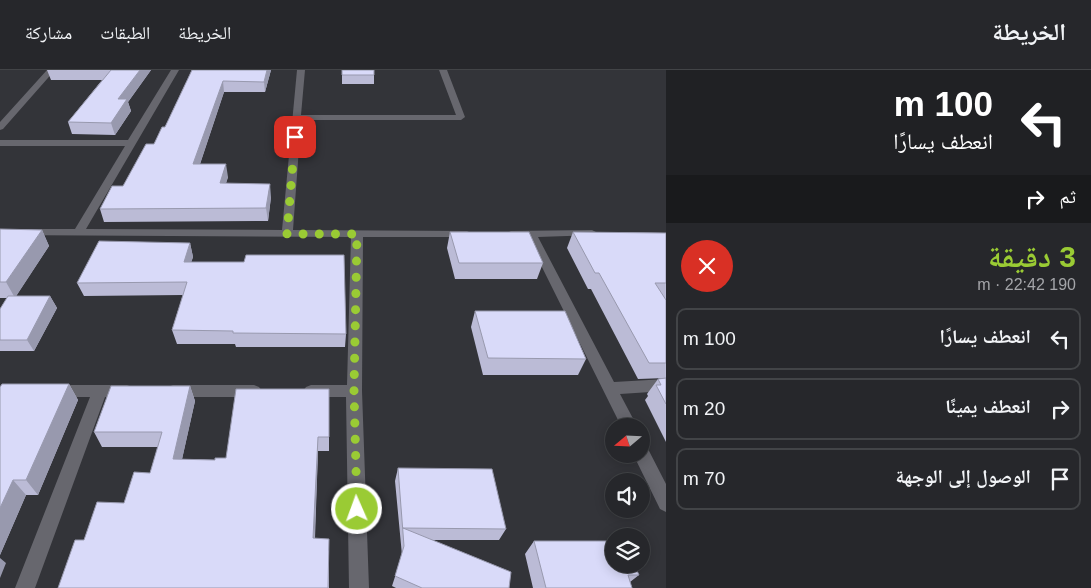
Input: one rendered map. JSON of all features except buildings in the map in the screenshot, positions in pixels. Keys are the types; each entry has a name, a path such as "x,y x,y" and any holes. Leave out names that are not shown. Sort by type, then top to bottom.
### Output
{"street":[{"path":"0,127 51,70"},
{"path":"79,231 174,70"},
{"path":"287,234 301,70"},
{"path":"297,118 461,117 443,70"},
{"path":"0,143 131,143"},
{"path":"0,232 483,234"},
{"path":"502,234 608,233"},
{"path":"357,234 354,390 359,588"},
{"path":"532,234 625,418"},
{"path":"610,388 666,385"},
{"path":"295,390 354,390"},
{"path":"40,391 139,391"},
{"path":"25,588 100,391"},
{"path":"158,391 266,391"},
{"path":"646,463 666,503"}],"route":[{"path":"295,137 287,234 357,234 354,390 357,509"}]}
